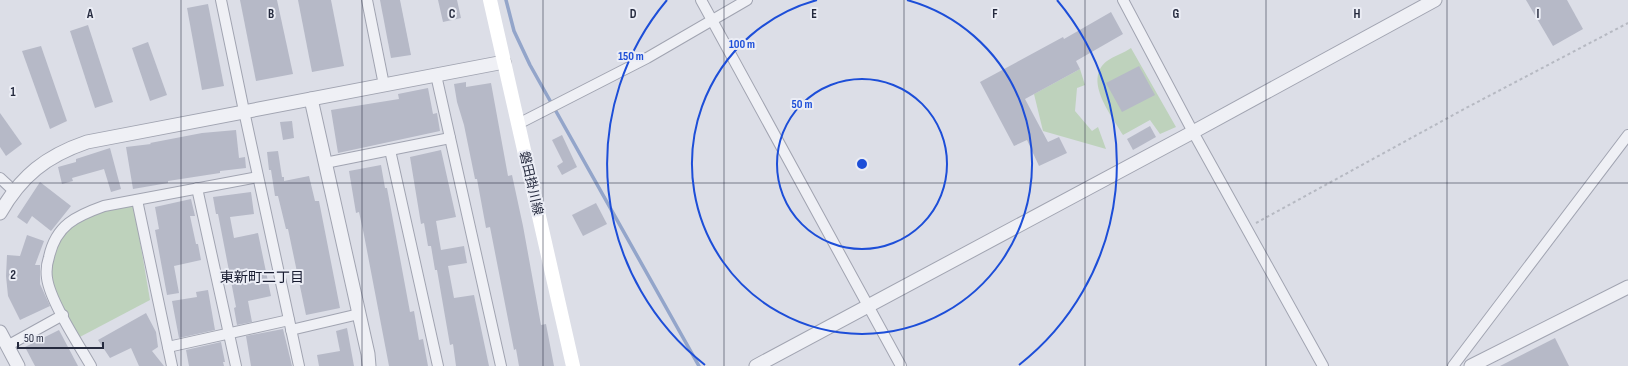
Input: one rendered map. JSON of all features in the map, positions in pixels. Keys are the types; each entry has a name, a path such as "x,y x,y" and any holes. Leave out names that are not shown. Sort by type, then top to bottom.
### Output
{"main road":[{"name":"磐田掛川線","path":"490,0 573,366"}],"street":[{"path":"222,0 244,112 299,366"},
{"path":"367,0 384,85"},
{"path":"701,0 866,306 901,366"},
{"path":"518,124 648,58 747,0"},
{"path":"1124,0 1193,132 1323,366"},
{"path":"756,366 1193,132 1435,0"},
{"path":"0,213 14,191 35,169 50,158 87,142 504,62"},
{"path":"436,75 501,366"},
{"path":"311,99 359,314 369,366"},
{"path":"1453,366 1628,135"},
{"path":"325,163 450,138"},
{"path":"390,150 438,366"},
{"path":"91,366 52,297 47,278 47,263 51,248 57,235 68,223 83,213 104,206 258,177"},
{"path":"0,178 14,191"},
{"path":"197,188 236,366"},
{"path":"137,200 172,366"},
{"path":"1471,366 1628,287"},
{"path":"168,347 229,333 359,314"},
{"path":"7,346 63,315"},
{"path":"0,332 18,366"}],"path":[{"path":"1246,228 1628,22"}],"green space":[{"path":"1131,48 1176,127 1160,134 1150,120 1123,135 1107,109 1098,88 1100,69 1107,61"},
{"path":"1080,69 1085,85 1077,88 1075,111 1092,131 1098,127 1106,149 1043,131 1034,94"},
{"path":"133,200 150,300 76,339 63,315 47,263 51,248 81,214"}],"building":[{"path":"240,0 277,0 293,74 256,81"},
{"path":"298,0 331,0 344,66 312,72"},
{"path":"380,0 400,0 411,55 391,58"},
{"path":"438,0 457,0 461,18 443,22"},
{"path":"1526,0 1567,0 1583,29 1553,46"},
{"path":"208,4 224,86 202,90 187,8"},
{"path":"1111,12 1123,34 1076,61 1080,69 1025,99 1048,142 1059,137 1067,153 1039,166 1027,140 1014,146 980,82 1063,37 1064,39"},
{"path":"88,25 113,102 95,108 70,31"},
{"path":"148,42 167,95 150,101 132,48"},
{"path":"41,46 67,121 50,129 22,51"},
{"path":"1139,66 1155,95 1122,112 1106,83"},
{"path":"466,82 466,87 491,83 508,176 512,175 523,226 541,325 546,324 554,366 519,366 516,349 514,350 490,227 486,228 477,179 475,179 464,125 457,102 454,84"},
{"path":"428,88 433,114 437,113 440,131 338,153 331,110 399,99 398,94"},
{"path":"0,113 22,144 6,156 0,147"},
{"path":"292,121 294,138 283,140 280,122"},
{"path":"1150,126 1156,137 1133,150 1127,139"},
{"path":"236,130 239,158 245,157 246,168 220,171 220,173 168,181 168,183 133,189 126,147 151,144 150,143 202,133"},
{"path":"562,135 577,167 562,175 557,166 563,162 552,140"},
{"path":"110,148 121,189 111,192 104,169 72,178 73,181 62,184 58,167 76,162 76,159"},
{"path":"441,150 456,217 436,221 441,250 464,246 467,263 448,266 454,298 474,295 489,366 456,366 453,344 450,345 437,270 435,270 431,246 428,246 424,223 421,224 410,157"},
{"path":"278,151 284,181 309,176 315,201 319,201 340,308 306,315 288,229 286,229 278,196 275,196 271,170 269,170 267,152"},
{"path":"381,165 385,188 387,188 410,312 414,311 419,340 423,339 428,366 389,366 364,235 359,212 356,213 349,171"},
{"path":"40,182 71,206 51,231 32,216 27,224 17,217"},
{"path":"251,192 254,214 230,217 234,238 258,233 271,296 248,301 252,322 237,325 234,308 236,307 218,214 216,214 213,197"},
{"path":"191,199 195,216 190,216 201,260 174,266 179,293 167,295 155,230 159,229 155,207"},
{"path":"596,203 607,224 583,236 572,215"},
{"path":"27,235 44,241 35,265 40,265 40,284 50,306 20,320 8,296 6,276 7,255 20,256"},
{"path":"208,290 215,330 179,338 172,301 197,297 196,292"},
{"path":"146,313 156,332 158,347 152,351 164,366 139,366 131,348 110,358 98,340"},
{"path":"347,328 354,366 319,366 317,355 340,351 336,331"},
{"path":"283,329 292,366 251,366 246,336"},
{"path":"59,330 78,366 35,366 25,347"},
{"path":"1555,338 1569,366 1500,366"},
{"path":"221,342 225,362 223,362 224,366 189,366 186,350"}],"waterway":[{"path":"506,0 514,31 530,65 699,366"}],"district":[{"name":"東新町二丁目","path":"262,277"}]}
